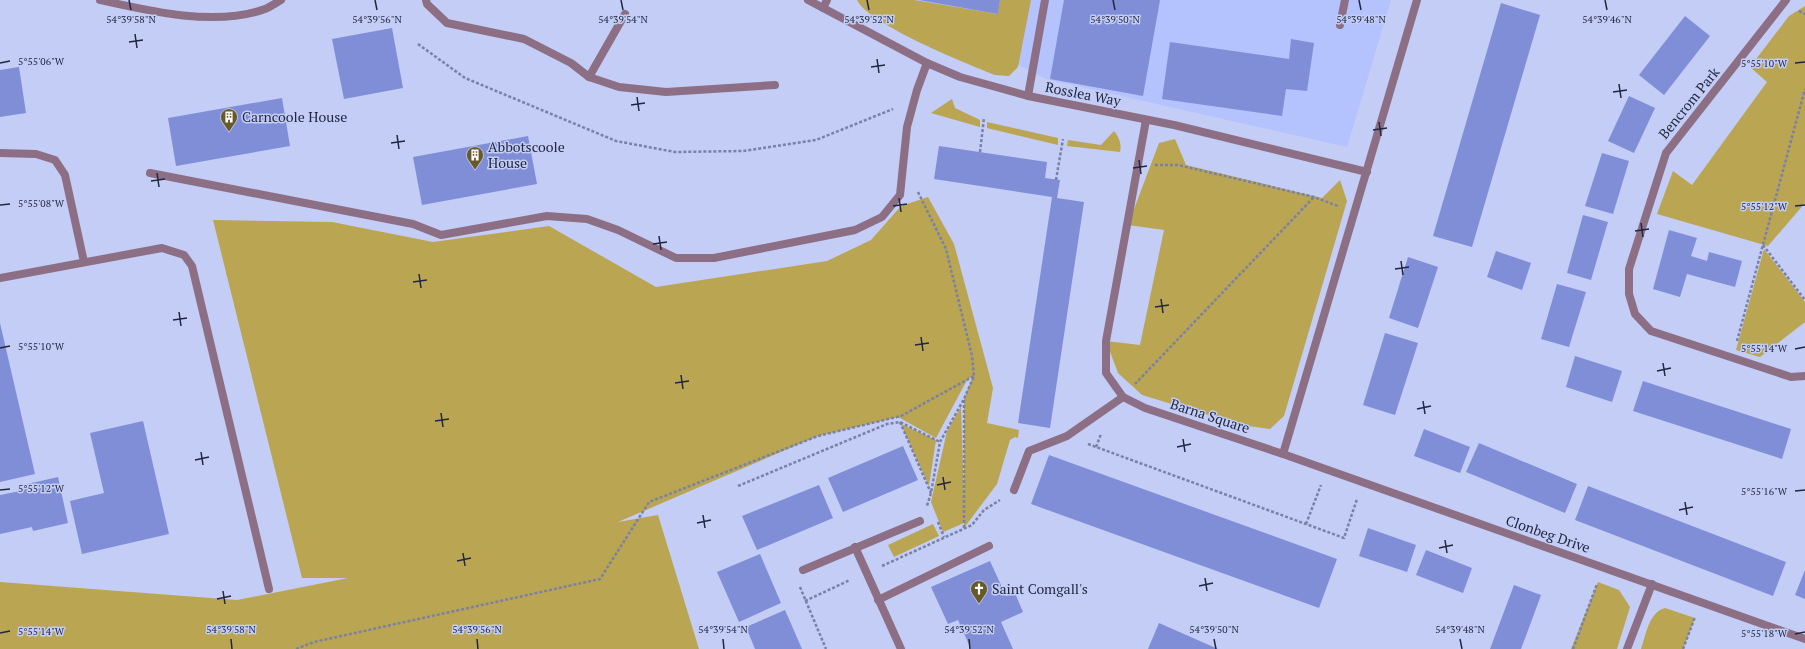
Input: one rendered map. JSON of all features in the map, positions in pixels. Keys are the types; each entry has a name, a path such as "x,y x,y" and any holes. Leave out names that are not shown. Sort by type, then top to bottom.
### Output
{"street":[{"path":"100,0 152,12 226,17 265,9 281,0"},
{"path":"426,0 427,4 447,23 524,39 551,52 589,76 619,87 666,92 775,85"},
{"name":"Rosslea Way","path":"808,0 825,4 928,63 960,77 1028,96 1146,120 1367,172"},
{"path":"1028,96 1045,0"},
{"path":"1340,25 1345,0"},
{"path":"1283,454 1417,0"},
{"name":"Bencrom Park","path":"1786,0 1666,153 1629,269 1629,294 1635,314 1650,331 1791,377 1805,376"},
{"path":"589,76 625,14"},
{"path":"150,173 413,224 441,235 547,216 587,219 618,230 676,258 714,258 855,230 882,217 900,195 907,127 914,100 928,63"},
{"name":"Barna Square","path":"1146,120 1106,341 1106,373 1123,397 1145,408 1283,454"},
{"path":"0,153 36,154 55,160 65,175 84,262"},
{"path":"0,278 162,248 184,255 192,266 269,589"},
{"path":"1014,490 1029,451 1067,436 1123,397"},
{"name":"Clonbeg Drive","path":"1283,454 1652,584 1805,640"},
{"path":"803,570 920,520"},
{"path":"878,600 989,546"},
{"path":"856,547 866,574 901,649"},
{"path":"1627,649 1652,584"}],"path":[{"path":"418,44 465,78 616,141 676,152 743,151 816,140 914,100"},
{"path":"1732,358 1805,89"},
{"path":"980,152 984,118"},
{"path":"1056,180 1063,139"},
{"path":"903,161 946,249 972,356 974,376 964,399 940,442 932,493 929,501"},
{"path":"1138,162 1150,165 1178,165 1314,196 1334,204 1354,216"},
{"path":"1123,397 1314,196"},
{"path":"1763,244 1805,300"},
{"path":"296,649 314,642 600,579 649,502 818,436 901,416 974,376"},
{"path":"964,399 964,528"},
{"path":"738,486 887,424 900,422 940,442"},
{"path":"900,422 932,493"},
{"path":"1067,436 1344,538 1364,482"},
{"path":"1306,524 1328,469"},
{"path":"805,601 972,525 984,510"},
{"path":"1573,649 1604,567"},
{"path":"803,570 798,581 826,649"},
{"path":"1683,649 1701,602"}],"shaded area":[{"path":"857,0 914,0 998,14 1000,0 1031,0 1018,67 1009,76 995,75 963,62 898,31 879,20 865,10"},
{"path":"892,0 1391,0 1347,147 1046,79"},
{"path":"1805,6 1805,203 1768,246 1657,214 1673,171 1692,185 1767,82 1750,67 1789,16"},
{"path":"952,99 955,108 980,120 980,127 931,113"},
{"path":"987,122 1058,138 1058,145 987,128"},
{"path":"1114,131 1120,141 1120,152 1067,146 1068,140 1101,145"},
{"path":"1175,139 1186,165 1322,198 1340,180 1347,201 1284,416 1270,429 1241,425 1142,395 1118,373 1106,341 1140,345 1164,230 1128,225 1159,143"},
{"path":"928,197 954,244 993,388 987,423 1019,430 1018,438 1015,437 1010,440 997,484 964,528 964,523 943,532 931,502 947,431 961,407 964,498 964,399 973,376 967,380 936,438 898,417 818,436 618,522 658,515 699,649 0,649 0,582 237,600 348,578 302,578 213,220 332,222 433,242 549,226 656,287 827,261 871,240 901,206"},
{"path":"1764,249 1805,302 1805,322 1760,357 1736,350"},
{"path":"901,424 936,440 929,486"},
{"path":"933,524 939,536 894,557 888,545"},
{"path":"1598,582 1619,590 1630,607 1617,649 1571,649"},
{"path":"1665,608 1695,618 1683,649 1641,649 1652,619 1655,614"}],"building":[{"path":"919,0 1000,0 998,14"},
{"path":"1064,0 1160,0 1143,96 1050,79"},
{"path":"1501,3 1540,15 1472,247 1433,236"},
{"path":"1685,16 1710,36 1664,95 1639,75"},
{"path":"392,28 403,88 344,99 332,39"},
{"path":"1291,39 1314,43 1307,91 1286,89 1282,116 1162,99 1170,42 1289,59"},
{"path":"19,67 26,113 0,117 0,70"},
{"path":"1629,96 1655,108 1634,153 1608,141"},
{"name":"Carncoole House","path":"282,98 290,146 176,166 168,118"},
{"name":"Abbotscoole House","path":"528,136 537,184 422,205 413,157"},
{"path":"939,146 1047,162 1045,178 1060,180 1057,198 1084,202 1050,428 1018,423 1052,197 934,179"},
{"path":"1602,153 1629,161 1613,214 1585,206"},
{"path":"1583,215 1608,222 1591,280 1567,273"},
{"path":"1669,230 1697,238 1691,256 1707,261 1709,252 1742,261 1735,287 1687,274 1680,297 1653,289"},
{"path":"1496,251 1531,263 1522,290 1487,277"},
{"path":"1408,257 1438,267 1418,328 1389,318"},
{"path":"1557,284 1586,292 1569,347 1541,339"},
{"path":"0,323 35,474 0,482"},
{"path":"1385,333 1418,343 1395,415 1363,405"},
{"path":"1575,356 1622,371 1612,402 1566,387"},
{"path":"1643,381 1791,429 1782,459 1633,411"},
{"path":"143,421 169,534 82,554 70,501 104,493 90,433"},
{"path":"1424,429 1470,447 1460,473 1414,456"},
{"path":"1479,443 1577,484 1565,513 1466,472"},
{"path":"903,446 918,480 843,512 828,478"},
{"path":"1049,455 1337,559 1319,608 1031,504"},
{"path":"58,477 68,523 33,531 32,527 0,534 0,495 25,490 23,485"},
{"path":"819,485 833,518 757,550 742,516"},
{"path":"1588,486 1786,562 1773,596 1575,520"},
{"path":"1368,528 1416,545 1407,572 1359,556"},
{"path":"1426,550 1472,568 1463,593 1416,575"},
{"path":"760,554 781,603 739,622 717,572"},
{"name":"Saint Comgall's","path":"990,561 1006,596 1015,593 1023,612 1001,622 1013,649 971,649 958,620 948,624 931,587"},
{"path":"1805,570 1805,599 1795,595"},
{"path":"1514,585 1541,595 1521,649 1490,649"},
{"path":"785,610 802,649 755,649 746,627"},
{"path":"1159,623 1218,649 1148,649"}],"place":[{"name":"Carncoole House","path":"229,132"},
{"name":"Abbotscoole House","path":"475,170"},
{"name":"Saint Comgall's","path":"979,604"}]}
